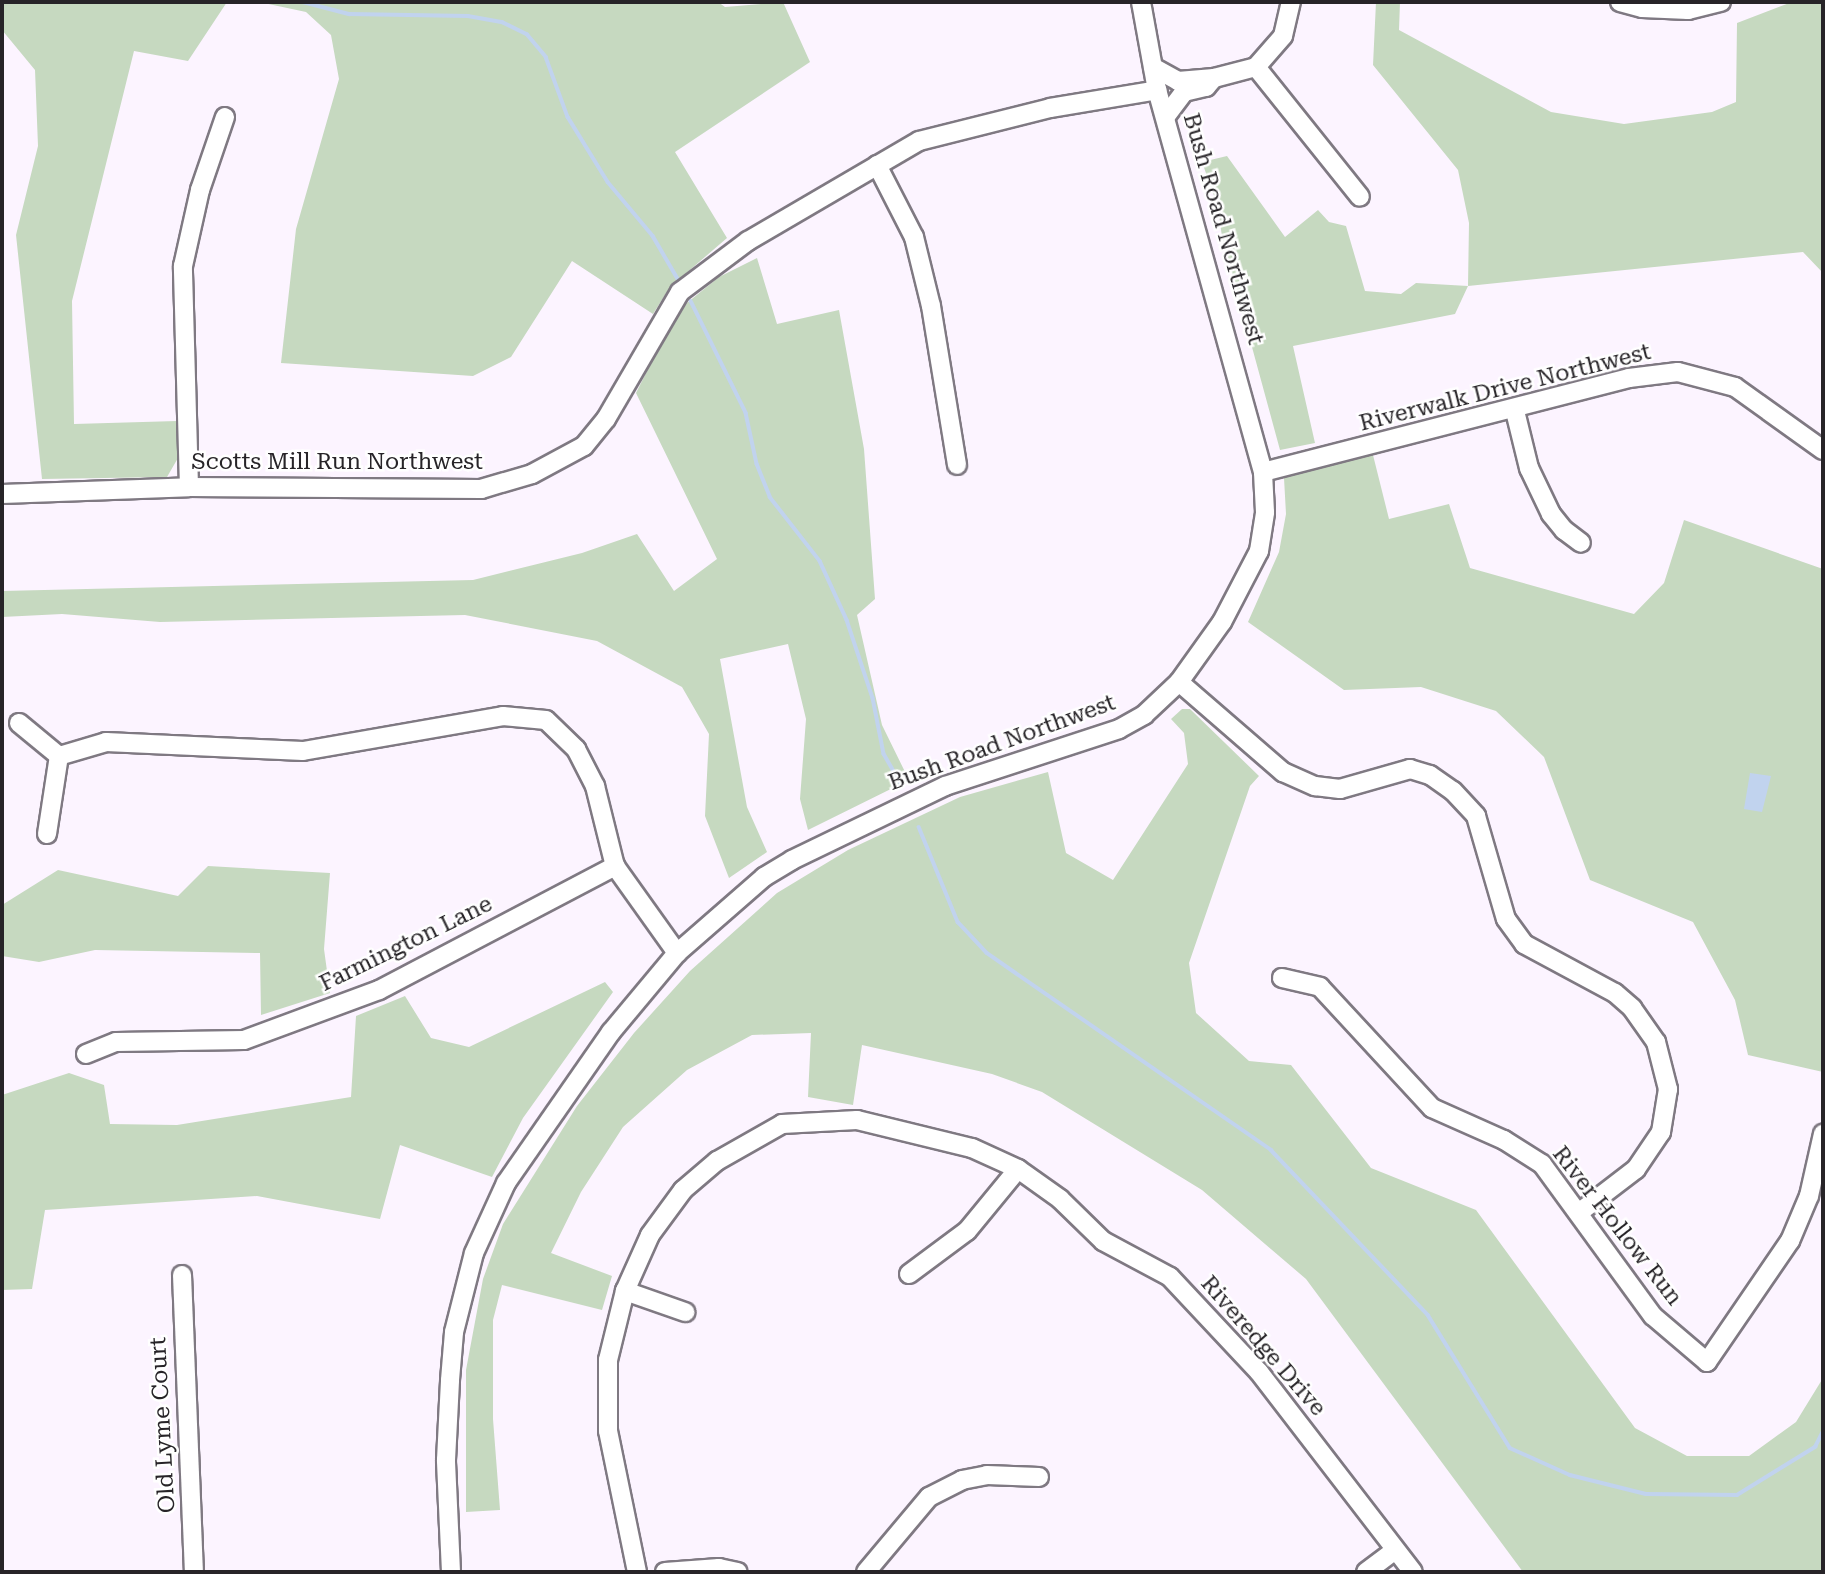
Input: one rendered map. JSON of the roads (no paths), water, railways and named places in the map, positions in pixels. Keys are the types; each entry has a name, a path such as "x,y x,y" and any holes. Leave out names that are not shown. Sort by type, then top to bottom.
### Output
{"street":[{"name":"Bush Road Northwest","path":"451,1572 446,1460 450,1380 454,1332 474,1253 506,1182 611,1032 677,953 764,877 833,837 945,786 1119,729 1144,715 1179,682 1222,622 1259,551 1265,512 1264,472 1157,90 1141,2"},
{"path":"1153,67 1178,80 1214,78 1256,67 1283,36 1291,2"},
{"path":"1620,2 1642,8 1688,10 1721,2"},
{"path":"1256,67 1360,197"},
{"path":"1166,116 1184,92 1206,87 1214,78"},
{"name":"Scotts Mill Run Northwest","path":"2,494 189,487 481,489 532,474 584,446 621,393 647,342 680,292 699,273 919,141 1050,108 1157,90"},
{"path":"189,487 183,266 200,190 225,117"},
{"path":"877,165 914,237 932,306 957,465"},
{"name":"Riverwalk Drive Northwest","path":"1264,472 1514,411 1629,378 1678,372 1735,387 1823,450"},
{"path":"1514,411 1529,468 1551,514 1581,543"},
{"path":"1179,682 1283,772 1315,786 1340,789 1410,769 1430,775 1453,791 1476,816 1506,919 1524,944 1615,993 1632,1008 1656,1042 1668,1089 1661,1132 1636,1169 1580,1212"},
{"path":"59,756 106,742 303,751 503,716 546,720 576,749 595,786 615,866 677,953"},
{"path":"19,723 59,756"},
{"path":"47,834 59,756"},
{"name":"Farmington Lane","path":"86,1054 116,1042 244,1040 379,990 615,866"},
{"name":"River Hollow Run","path":"1282,978 1320,988 1432,1108 1504,1140 1542,1164 1580,1212 1653,1316 1707,1362 1790,1241 1809,1196 1823,1134"},
{"name":"Riveredge Drive","path":"637,1572 608,1431 608,1360 625,1291 650,1235 684,1190 718,1161 782,1124 857,1119 972,1148 1018,1169 1060,1199 1103,1241 1170,1277 1212,1317 1259,1372 1413,1572"},
{"path":"909,1274 967,1231 1018,1169"},
{"name":"Old Lyme Court","path":"182,1275 194,1572"},
{"path":"625,1291 685,1312"},
{"path":"866,1572 929,1497 962,1480 988,1475 1039,1477"},
{"path":"1366,1572 1395,1550"},
{"path":"666,1572 719,1568 738,1572"}],"water":[{"path":"1750,773 1771,776 1762,812 1744,809"}],"waterway":[{"path":"303,2 349,14 468,16 502,22 527,34 546,57 568,117 608,182 653,236 678,279"},
{"path":"691,301 746,413 757,464 770,497 820,561 847,620 873,698 884,754 901,784"},
{"path":"919,827 958,922 987,953 1271,1150 1428,1315 1510,1448 1570,1475 1646,1494 1737,1495 1815,1447 1823,1431"}]}
